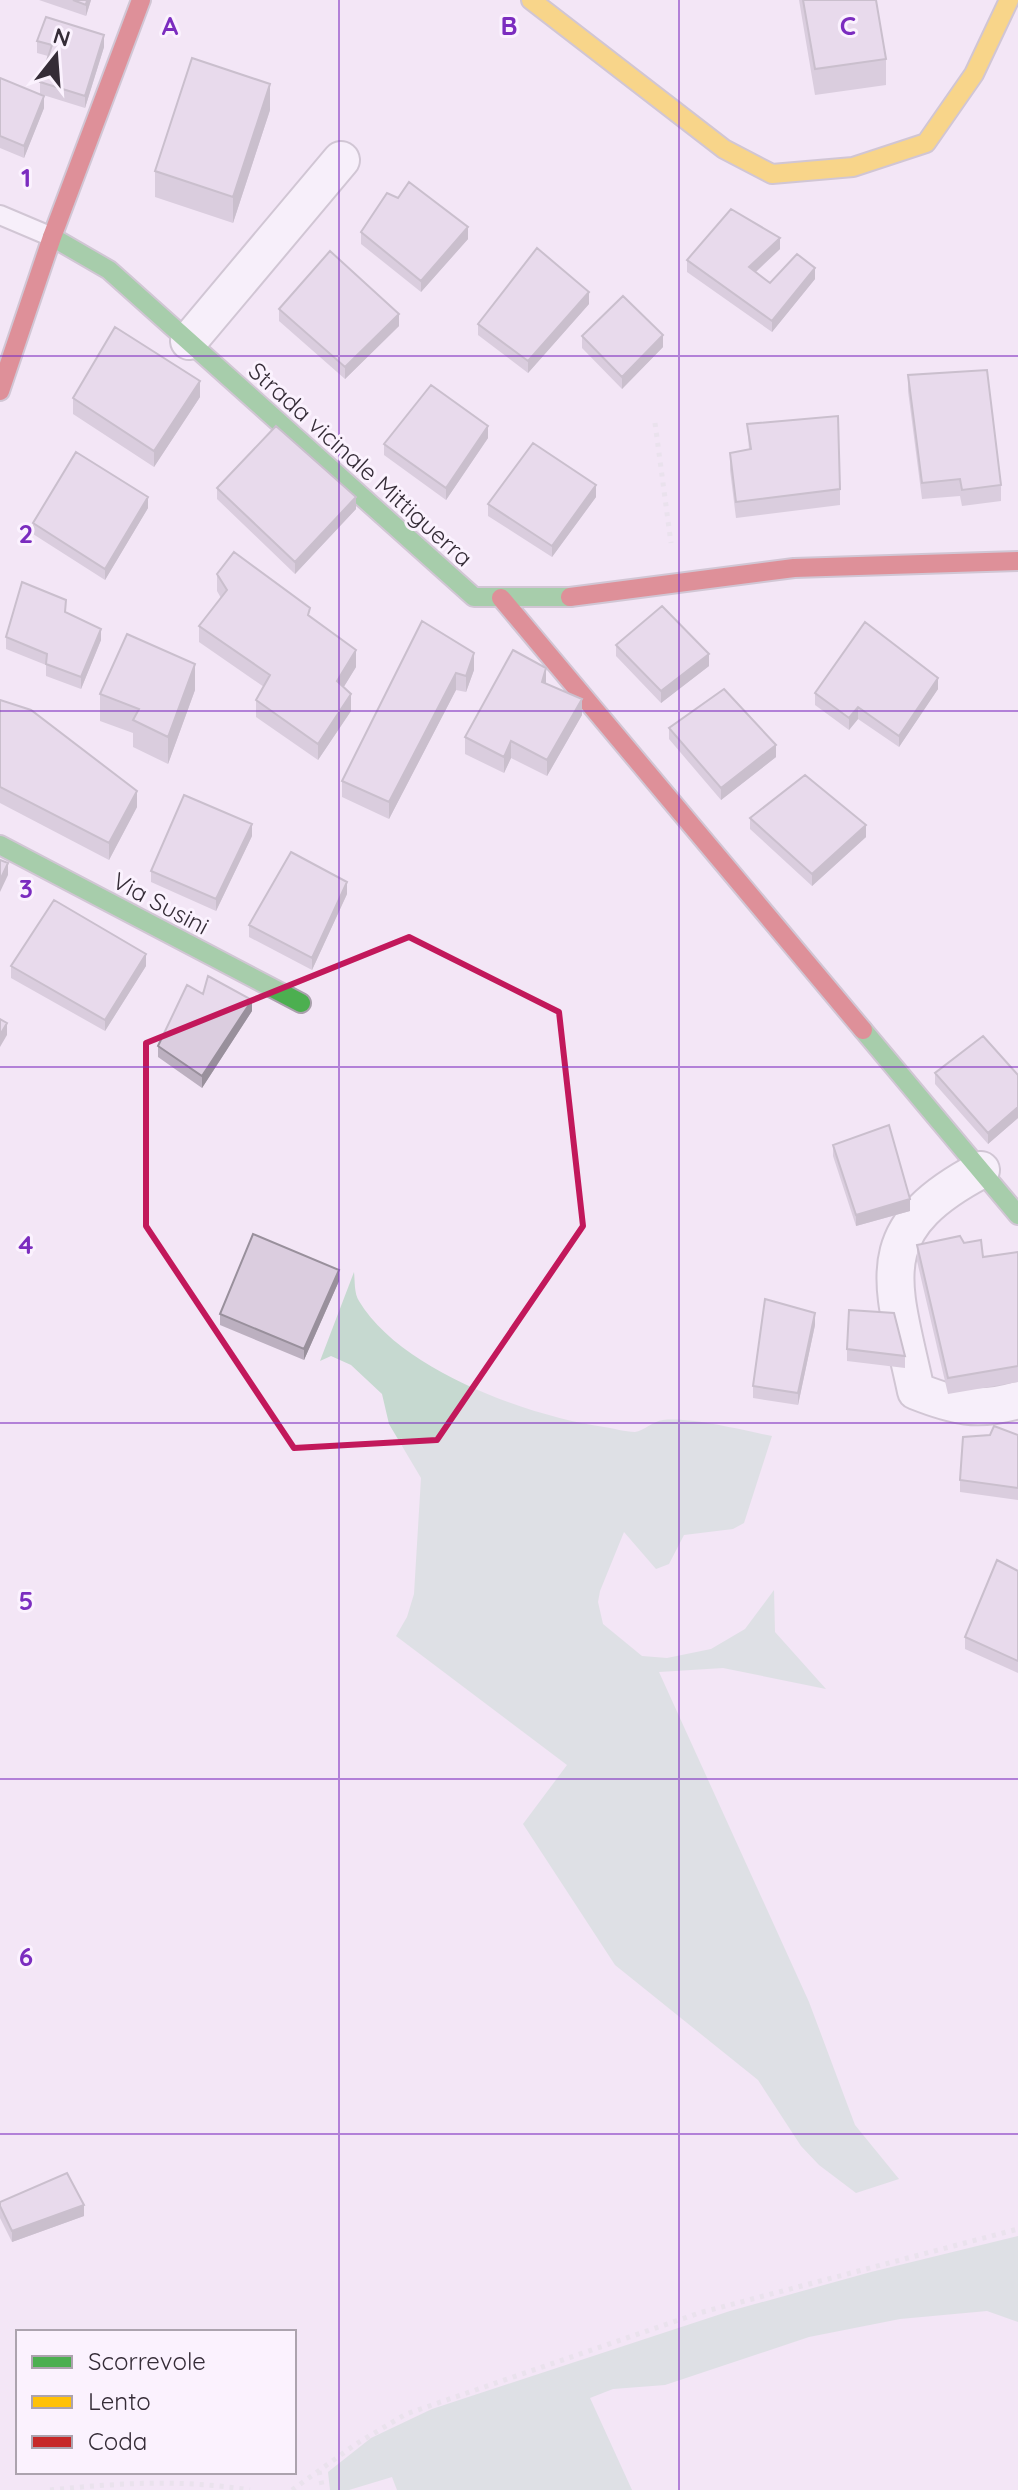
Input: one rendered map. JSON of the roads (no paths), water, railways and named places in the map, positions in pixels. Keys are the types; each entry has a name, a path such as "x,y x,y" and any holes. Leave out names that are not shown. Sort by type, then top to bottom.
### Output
{"street":[{"path":"0,391 52,237 141,0"},
{"path":"531,0 724,149 772,174 853,167 926,143 974,74 1009,0"},
{"path":"189,341 341,160"},
{"name":"Strada vicinale Mittiguerra","path":"52,237 109,270 474,597 567,597 794,568 1018,561"},
{"path":"501,598 1018,1215"},
{"name":"Via Susini","path":"0,845 301,1003"},
{"path":"981,1170 952,1186 911,1222 898,1247 894,1290 916,1391 946,1403 990,1408 1018,1400"}],"lane":[{"path":"0,215 52,237"}]}
